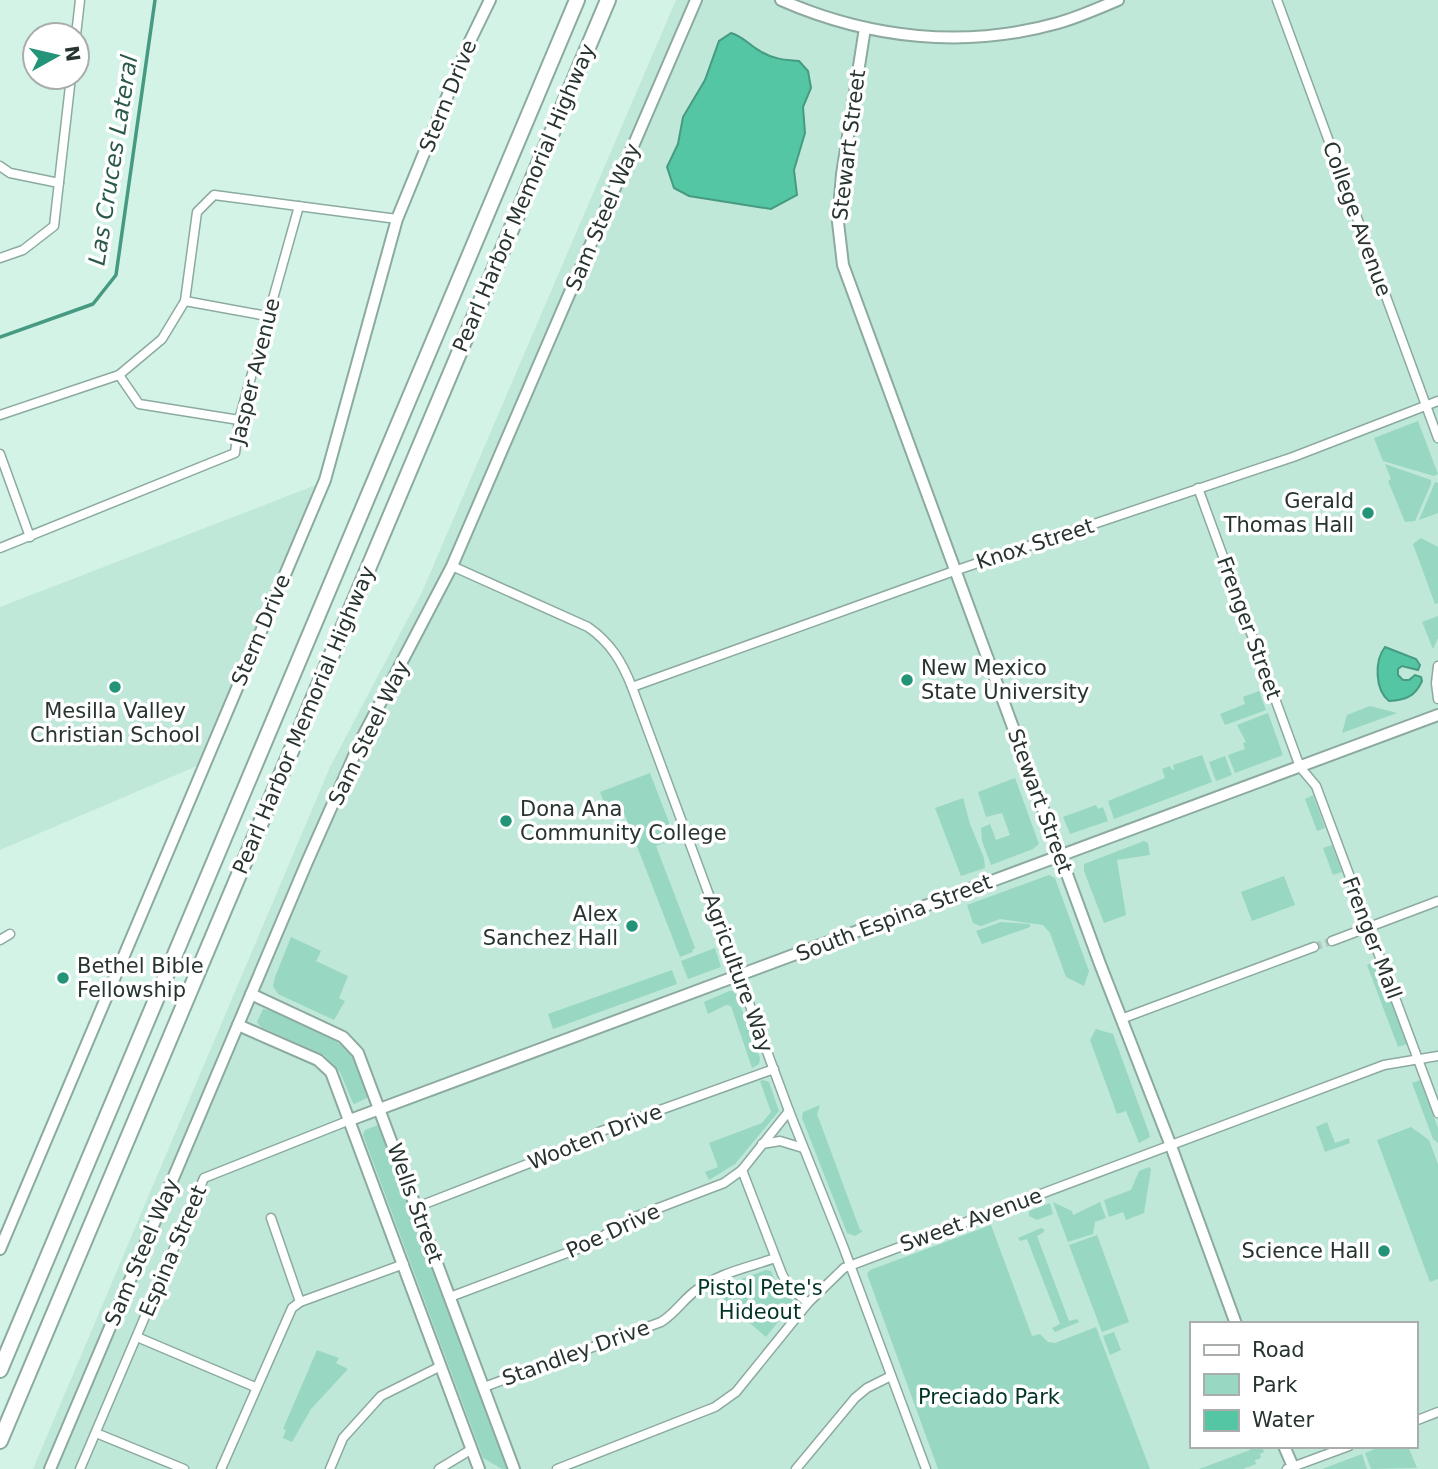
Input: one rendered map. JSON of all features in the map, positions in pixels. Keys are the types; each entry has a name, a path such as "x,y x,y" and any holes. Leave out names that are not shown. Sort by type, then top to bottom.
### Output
{"highway":[{"path":"489,206 568,0"},
{"name":"Pearl Harbor Memorial Highway","path":"0,1370 577,0"},
{"name":"Pearl Harbor Memorial Highway","path":"0,1441 608,0"}],"street":[{"path":"78,21 80,0"},
{"name":"Stern Drive","path":"0,1249 3,1230 325,480 397,219 470,41 490,0"},
{"name":"Sam Steel Way","path":"50,1469 362,738 452,566 696,0"},
{"path":"781,0 864,28 939,38 993,36 1060,23 1118,0"},
{"name":"College Avenue","path":"1277,0 1438,438"},
{"name":"Stewart Street","path":"864,28 842,174 838,222 841,254 850,289 1121,1020 1236,1322"},
{"path":"0,258 23,250 54,226 69,91"},
{"path":"0,166 10,173 59,183"},
{"path":"0,415 119,376 162,339 186,300 197,212 214,195 397,219"},
{"name":"Jasper Avenue","path":"0,548 235,453 239,420 299,206"},
{"path":"186,300 267,316"},
{"path":"119,376 139,404 239,420"},
{"name":"Knox Street","path":"632,687 954,571 1293,457 1438,401"},
{"path":"0,454 30,537"},
{"name":"Frenger Street","path":"1198,488 1300,767"},
{"name":"Agriculture Way","path":"452,566 597,633 615,651 632,687 738,976 926,1469"},
{"path":"1438,666 1438,699"},
{"name":"South Espina Street","path":"350,1120 1438,715"},
{"name":"Frenger Mall","path":"1300,767 1316,786 1438,1113"},
{"path":"1332,941 1438,901"},
{"path":"0,940 9,934"},
{"path":"1121,1020 1314,947"},
{"name":"Wells Street","path":"251,994 337,1034 349,1042 362,1062 514,1469"},
{"name":"Wells Street","path":"238,1025 326,1065 336,1083 479,1469"},
{"name":"Sweet Avenue","path":"557,1469 715,1407 736,1392 808,1303 839,1271 850,1265 1384,1065 1438,1056"},
{"name":"Wooten Drive","path":"417,1207 571,1147 599,1132 774,1069"},
{"name":"Poe Drive","path":"450,1297 598,1241 626,1222 715,1188 742,1170 789,1111"},
{"name":"Espina Street","path":"80,1469 204,1178 350,1120"},
{"path":"762,1144 785,1142 803,1148"},
{"path":"742,1170 775,1258 789,1287 808,1303"},
{"path":"271,1218 300,1302"},
{"name":"Standley Drive","path":"484,1387 661,1322 673,1315 697,1289 711,1281 775,1258"},
{"path":"221,1469 288,1313 300,1302 404,1264"},
{"path":"137,1337 256,1387"},
{"path":"330,1469 343,1438 381,1396 441,1366"},
{"path":"796,1469 855,1398 867,1388 891,1376"},
{"path":"1417,1420 1438,1412"},
{"path":"96,1433 184,1469"},
{"path":"1285,1448 1291,1468 1344,1448"},
{"path":"439,1469 472,1449"}],"shaded area":[{"name":"New Mexico State University","path":"676,0 1438,0 1438,1469 33,1469 330,767 422,592"},
{"name":"Mesilla Valley Christian School","path":"316,485 197,766 0,850 0,607"}],"green space":[{"path":"1418,421 1438,474 1434,476 1383,461 1374,438"},
{"path":"1385,464 1431,480 1415,521 1405,522 1388,481 1391,479"},
{"path":"1435,482 1438,483 1438,513 1419,520"},
{"path":"1421,538 1438,547 1438,603 1435,604 1413,544"},
{"path":"1438,616 1438,638 1433,649 1422,622"},
{"path":"1259,691 1266,710 1225,725 1220,714 1245,704 1243,697"},
{"path":"1370,706 1397,713 1342,733 1347,715"},
{"path":"1268,713 1283,755 1235,773 1228,755 1245,749 1243,743 1246,742 1237,725"},
{"path":"1202,755 1212,782 1114,819 1108,801 1165,778 1162,769 1170,766 1172,770 1173,765"},
{"path":"1225,756 1232,775 1216,781 1209,762"},
{"path":"650,773 675,838 656,846 695,948 693,952 680,957 619,800 605,805 600,792"},
{"path":"1015,778 1039,844 1033,849 991,865 982,841 981,828 990,824 996,840 1010,835 1002,813 986,817 978,792"},
{"path":"1313,795 1325,828 1317,831 1305,799"},
{"path":"963,798 985,868 961,876 935,808"},
{"path":"1096,805 1098,809 1103,807 1108,821 1070,834 1063,817"},
{"path":"1144,841 1148,843 1150,855 1117,860 1126,915 1104,923 1084,871 1084,864"},
{"path":"1332,845 1342,872 1333,875 1323,848"},
{"path":"1049,875 1055,878 1089,971 1084,986 1066,977 1050,933 1043,925 1000,919 981,926 973,923 967,905"},
{"path":"1284,876 1295,905 1252,921 1241,892"},
{"path":"1001,922 1030,924 1030,927 982,944 976,931"},
{"path":"291,937 321,951 316,961 348,976 339,998 345,1001 334,1020 278,994 273,986"},
{"path":"715,948 721,967 688,979 681,961"},
{"path":"1376,961 1407,1044 1398,1047 1367,965"},
{"path":"672,970 677,984 553,1029 548,1014"},
{"path":"729,991 736,994 760,1058 759,1064 752,1068 731,1006 726,1005 708,1014 704,1002"},
{"path":"263,1009 327,1036 346,1048 357,1064 367,1098 354,1104 340,1072 324,1055 261,1027 257,1022"},
{"path":"1096,1029 1113,1034 1150,1137 1139,1143 1126,1111 1117,1114 1090,1040"},
{"path":"1420,1080 1438,1128 1438,1143 1433,1139 1412,1083"},
{"path":"760,1081 769,1082 779,1111 735,1164 709,1180 705,1172 718,1167 709,1143 762,1123 771,1112"},
{"path":"820,1105 817,1114 860,1230 863,1231 855,1236 847,1233 802,1118 803,1112"},
{"path":"1327,1122 1335,1143 1349,1138 1350,1143 1325,1152 1316,1127"},
{"path":"378,1125 381,1127 507,1469 483,1458 363,1135 365,1130"},
{"path":"1411,1127 1429,1140 1438,1164 1438,1279 1430,1282 1377,1140"},
{"path":"1149,1167 1151,1169 1144,1213 1126,1220 1123,1212 1109,1217 1104,1200 1131,1190 1139,1171"},
{"path":"1053,1202 1072,1211 1073,1215 1100,1202 1106,1218 1095,1222 1093,1234 1068,1242"},
{"path":"1050,1203 1053,1214 1037,1220 1029,1216 1029,1211"},
{"name":"Preciado Park","path":"991,1225 1032,1336 1040,1334 1048,1342 1055,1343 1096,1327 1150,1469 938,1469 867,1274 870,1270"},
{"path":"1041,1228 1044,1232 1037,1236 1069,1321 1077,1319 1079,1322 1055,1332 1052,1328 1060,1324 1027,1239 1020,1241 1018,1238"},
{"path":"1097,1235 1129,1322 1102,1332 1069,1245"},
{"name":"Pistol Pete's Hideout","path":"766,1270 771,1271 777,1284 794,1302 766,1337 724,1301 719,1287"},
{"path":"1114,1332 1121,1350 1110,1355 1103,1336"},
{"path":"317,1350 339,1358 336,1363 348,1369 311,1409 292,1442 283,1438 286,1430 283,1429"},
{"path":"1263,1448 1264,1452 1260,1454 1261,1458 1255,1460 1256,1464 1243,1469 1199,1469"},
{"path":"1377,1448 1409,1448 1417,1468 1371,1469 1365,1453"},
{"path":"1362,1454 1367,1469 1322,1469"}],"water":[{"path":"731,33 769,56 799,61 808,71 811,88 803,107 805,133 794,170 797,195 771,209 689,196 674,188 667,167 678,144 683,117 705,80 719,41"},
{"path":"1385,647 1416,659 1420,665 1418,670 1402,666 1398,669 1398,675 1403,680 1409,680 1415,675 1421,677 1422,681 1416,691 1409,697 1389,701 1381,690 1378,667"}],"waterway":[{"name":"Las Cruces Lateral","path":"0,337 93,304 116,275 155,0"}],"tunnel":[{"path":"1314,947 1332,941"}],"place":[{"name":"Gerald Thomas Hall","path":"1368,513"},
{"name":"New Mexico State University","path":"907,680"},
{"name":"Mesilla Valley Christian School","path":"115,687"},
{"name":"Dona Ana Community College","path":"506,821"},
{"name":"Alex Sanchez Hall","path":"632,926"},
{"name":"Bethel Bible Fellowship","path":"63,978"},
{"name":"Science Hall","path":"1384,1251"}]}
